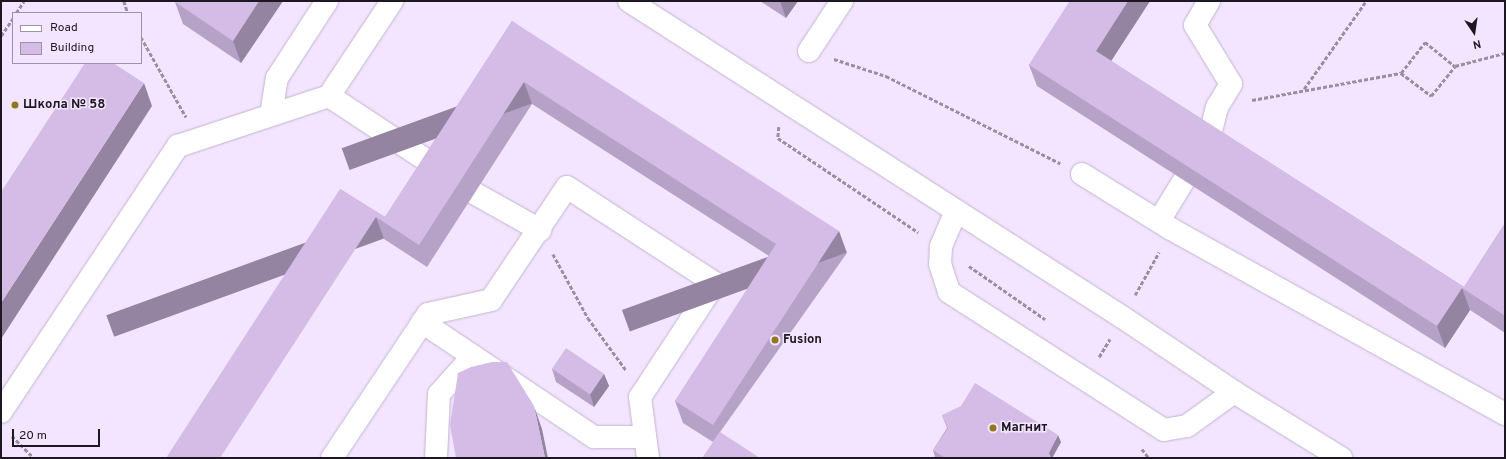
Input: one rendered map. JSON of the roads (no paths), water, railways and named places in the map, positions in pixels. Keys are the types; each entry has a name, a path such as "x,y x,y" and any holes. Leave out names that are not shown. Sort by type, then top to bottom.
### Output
{"lane":[{"path":"271,115 277,78 327,1"},
{"path":"4,421 178,146 329,96 392,1"},
{"path":"629,1 1122,317 1234,392 1341,458"},
{"path":"809,51 842,1"},
{"path":"1209,1 1195,25 1231,84 1217,107 1209,140"},
{"path":"329,96 438,168"},
{"path":"1082,174 1159,221 1505,414"},
{"path":"1159,221 1184,180"},
{"path":"332,458 428,314 491,300 540,230 567,187 715,282 640,397 648,458"},
{"path":"474,193 540,230"},
{"path":"956,211 940,247 940,264 949,292 1164,430 1187,426 1234,392"},
{"path":"422,322 594,437 645,436"},
{"path":"436,458 439,394 473,356"}],"place":[{"name":"Школа № 58","path":"15,105"},
{"name":"Fusion","path":"775,340"},
{"name":"Магнит","path":"993,428"}]}
